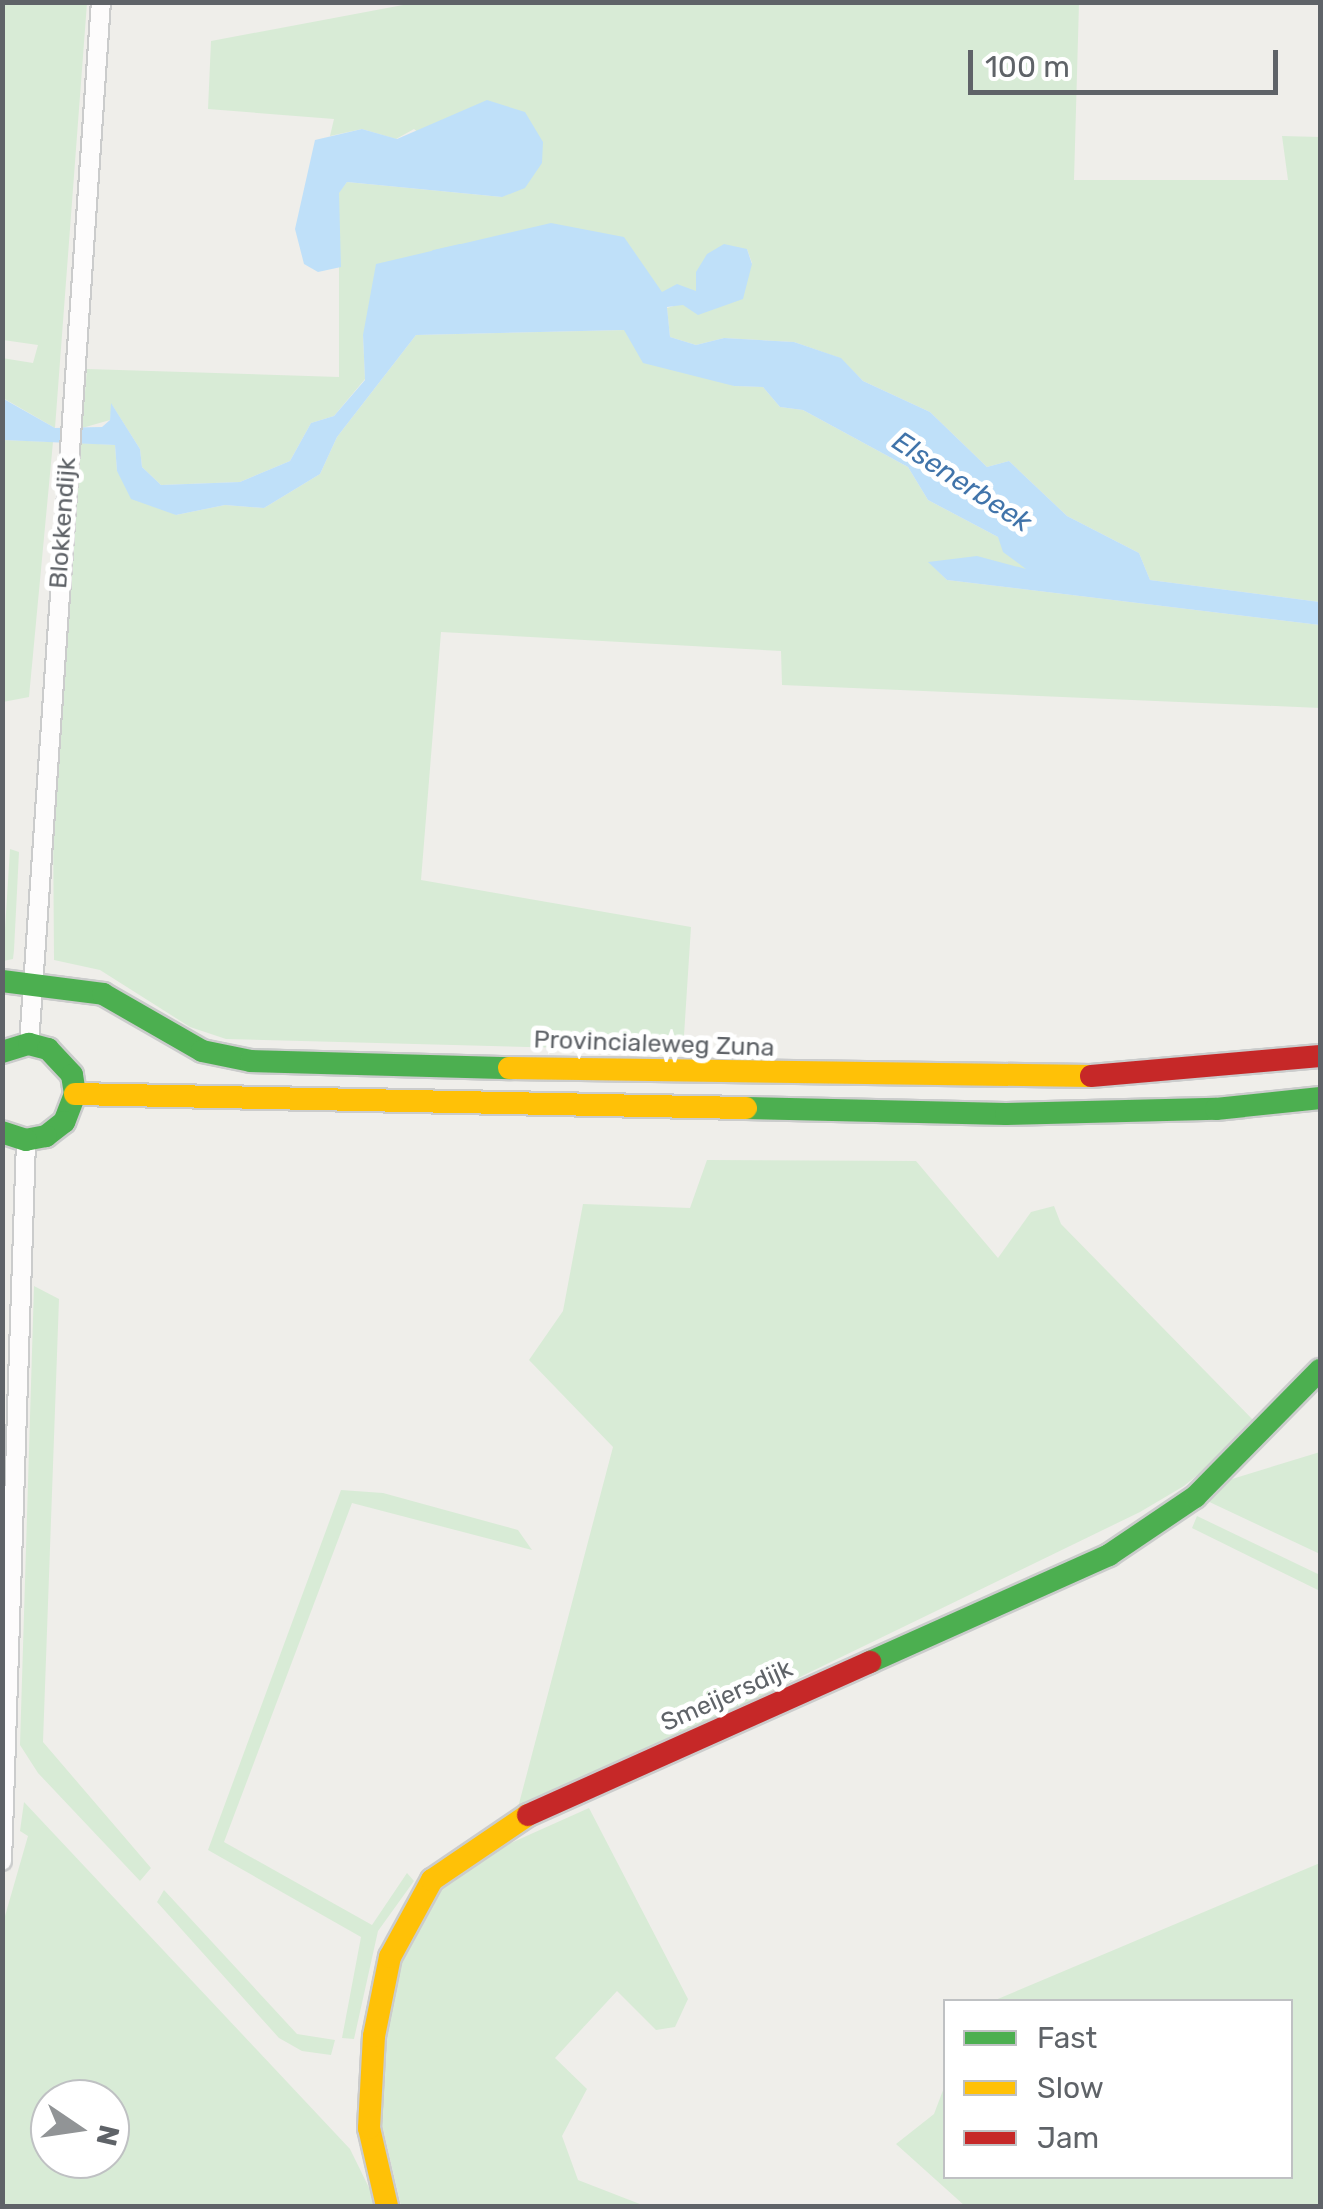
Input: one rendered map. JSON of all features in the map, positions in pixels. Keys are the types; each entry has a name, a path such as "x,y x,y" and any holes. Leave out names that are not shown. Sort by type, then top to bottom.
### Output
{"street":[{"name":"Blokkendijk","path":"29,1044 101,2"},
{"name":"Provincialeweg Zuna","path":"2,981 103,994 202,1051 251,1061 798,1076 1138,1076 1320,1056"},
{"path":"2,1052 29,1044 60,1057 74,1094 64,1122 46,1136 26,1140 2,1132"},
{"path":"74,1094 1006,1114 1216,1110 1320,1098"},
{"path":"2,1861 26,1140"},
{"name":"Smeijersdijk","path":"388,2206 368,2115 377,2016 398,1938 420,1896 442,1872 506,1825 1109,1555 1195,1496 1320,1370"}],"green space":[{"path":"419,2 1079,3 1074,180 1288,180 1282,136 1320,137 1320,602 1150,580 1139,553 1067,516 1009,461 987,467 930,412 863,381 840,358 794,342 724,338 696,345 670,337 667,308 741,286 752,263 747,249 697,292 363,335 365,379 334,416 311,423 290,461 240,482 161,485 142,467 140,449 112,405 110,420 82,428 87,369 339,377 339,192 347,182 502,197 414,129 396,139 362,129 330,136 334,119 208,109 211,41"},
{"path":"3,3 87,3 55,428 3,398 2,358 33,363 38,345 3,340"},
{"path":"625,330 734,386 763,387 780,407 803,410 908,467 928,500 998,537 1029,571 929,562 947,580 1320,625 1320,708 782,685 781,651 441,632 421,880 691,927 683,1051 226,1039 190,1027 100,970 54,960 53,817 81,443 115,445 117,471 176,515 225,505 264,508 320,474 337,437 416,335"},
{"path":"2,440 53,442 29,697 3,702"},
{"path":"10,849 19,852 14,950 13,959 3,961"},
{"path":"707,1160 916,1161 998,1258 1031,1212 1054,1206 1061,1224 1258,1425 1184,1486 1140,1512 516,1815 613,1447 529,1360 563,1311 583,1204 690,1208"},
{"path":"34,1286 59,1299 43,1742 151,1868 140,1881 38,1773 20,1745"},
{"path":"1320,1452 1320,1554 1201,1498 1219,1483"},
{"path":"341,1490 383,1493 518,1530 532,1550 352,1503 224,1842 372,1925 407,1873 414,1881 378,1931 354,2039 342,2038 361,1937 208,1850"},
{"path":"1197,1516 1320,1575 1320,1591 1192,1528"},
{"path":"24,1802 350,2149 378,2206 3,2206 3,1923 28,1836 20,1831"},
{"path":"589,1808 688,1999 675,2027 656,2030 617,1991 555,2058 587,2089 562,2136 578,2180 645,2206 401,2206 377,2103 391,1989 414,1912 464,1864"},
{"path":"1320,1863 1320,2206 965,2206 896,2144 934,2114 943,2090 943,2179 1293,2179 1293,1999 998,1999"},
{"path":"164,1890 297,2034 335,2040 331,2055 302,2051 279,2038 157,1902"}],"water":[{"path":"487,100 525,112 543,142 542,163 525,188 502,197 347,182 339,193 341,267 318,272 304,264 295,229 315,140 362,129 397,139"},
{"path":"551,223 624,237 662,292 677,284 696,291 696,272 707,254 724,244 747,249 752,264 743,299 698,315 683,305 667,307 670,337 696,345 724,338 794,342 841,358 863,381 930,412 987,467 1009,461 1067,516 1139,553 1150,580 1320,602 1320,625 947,580 928,562 977,556 1026,569 1003,552 998,537 928,500 908,467 803,410 780,407 763,387 734,386 643,363 624,330 416,335 337,437 320,474 264,508 225,505 176,515 131,499 117,471 115,445 3,440 2,398 55,428 102,427 110,420 111,403 140,449 142,467 161,485 240,482 290,461 311,423 334,416 365,380 363,335 376,264"}],"waterway":[{"name":"Elsenerbeek","path":"434,253 459,247"}],"traffic: fast":[{"path":"2,981 103,994 202,1051 251,1061 509,1068"},
{"path":"2,1052 29,1044 48,1049 72,1075 75,1094 64,1122 46,1136 26,1140 2,1132"},
{"path":"746,1108 1006,1114 1216,1109 1320,1098"},
{"path":"870,1662 1109,1555 1195,1497 1320,1370"}],"traffic: slow":[{"path":"509,1068 1091,1076"},
{"path":"75,1094 746,1108"},
{"path":"387,2206 369,2128 374,2036 390,1957 432,1880 528,1815"}],"traffic: jam":[{"path":"1091,1076 1320,1056"},
{"path":"528,1815 870,1662"}]}
